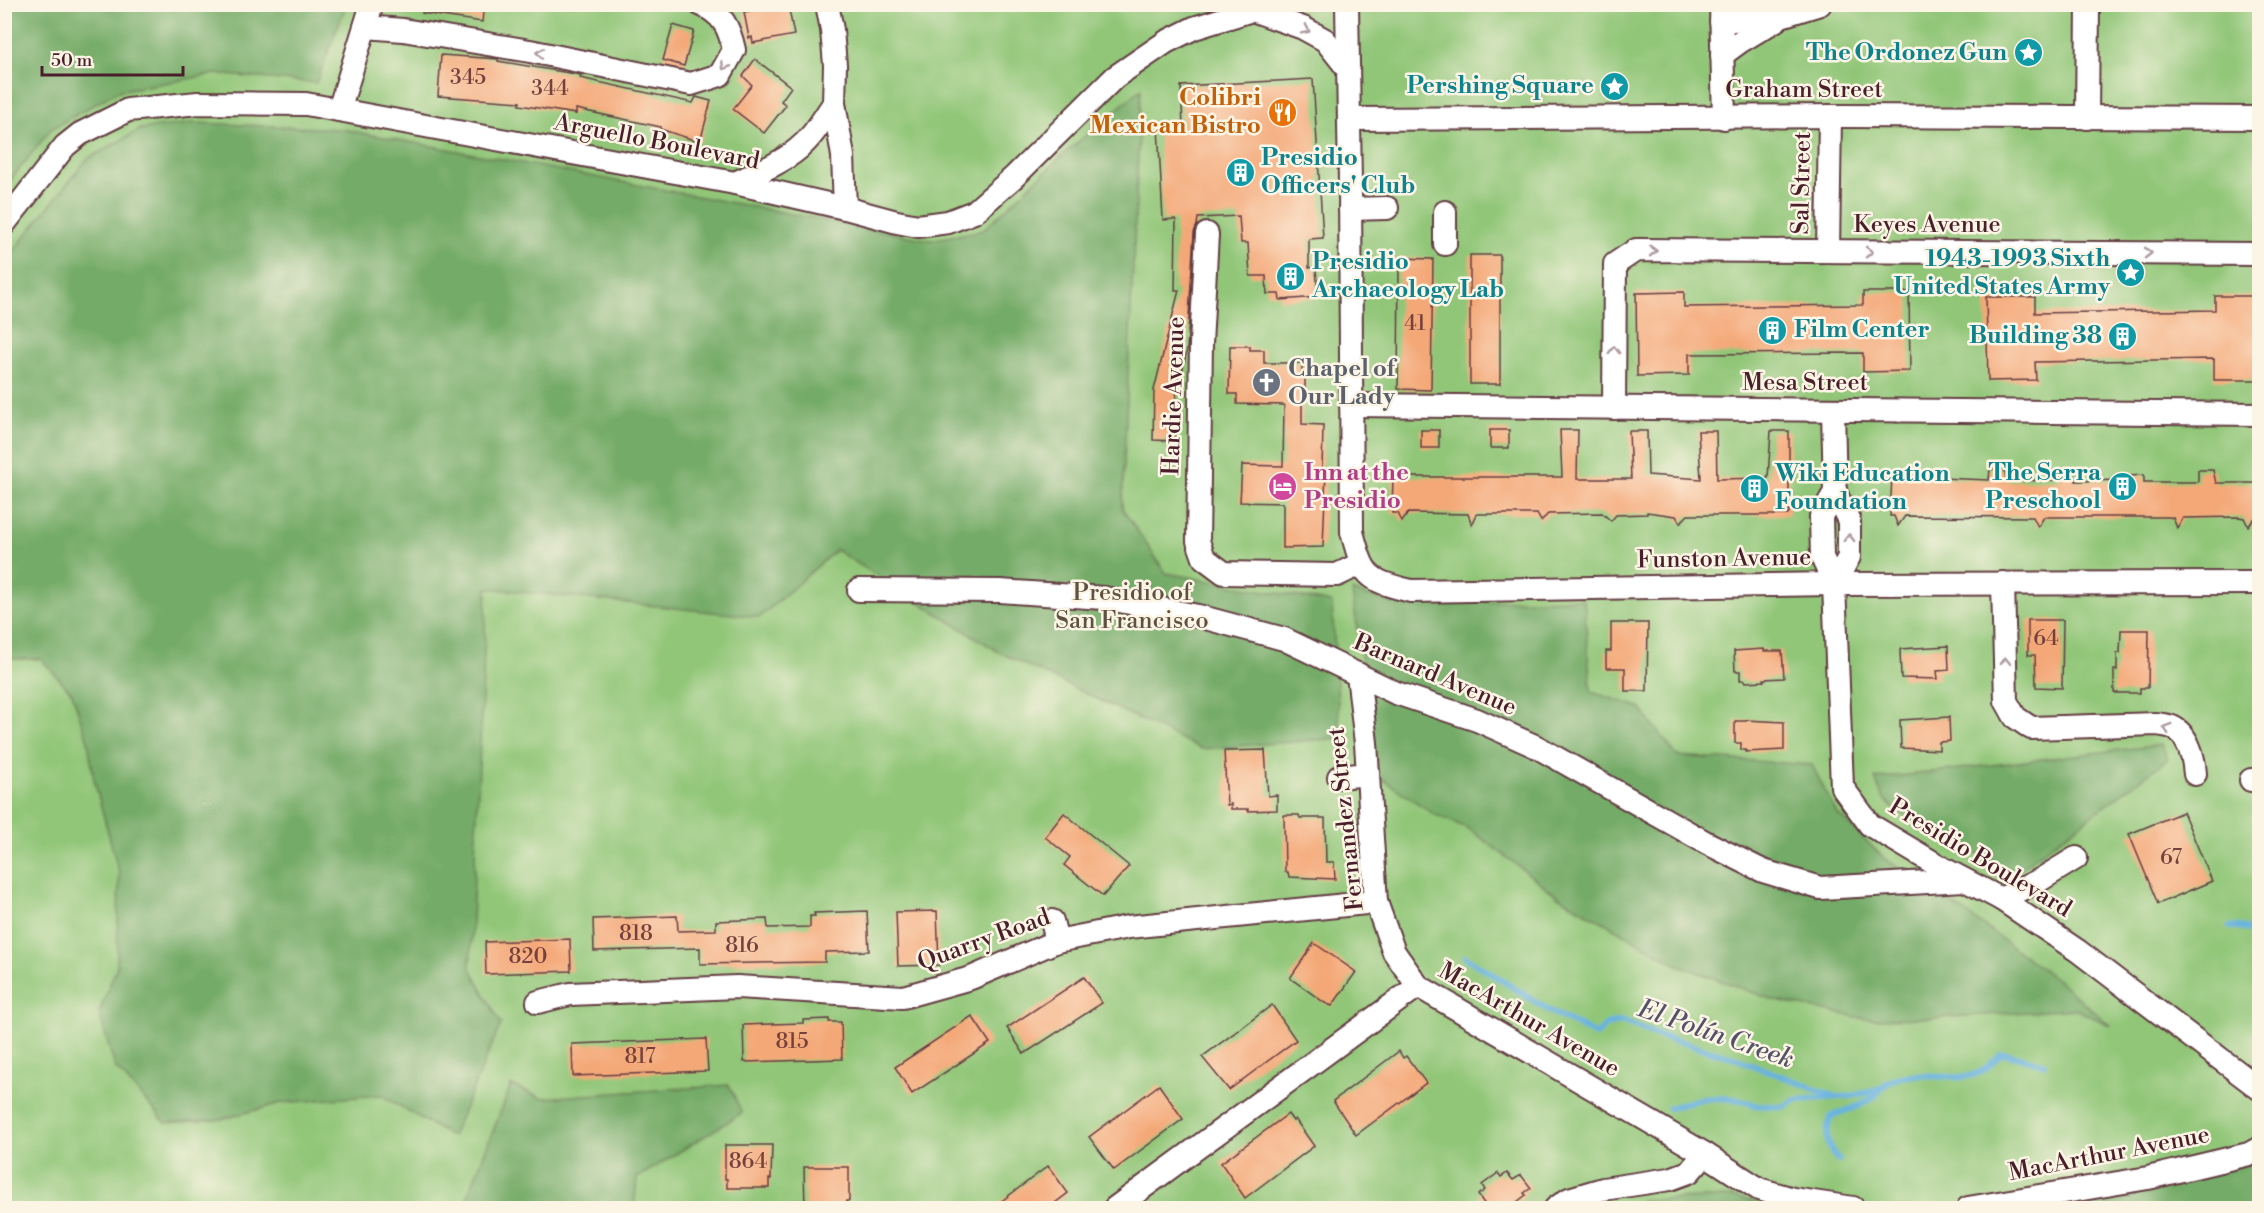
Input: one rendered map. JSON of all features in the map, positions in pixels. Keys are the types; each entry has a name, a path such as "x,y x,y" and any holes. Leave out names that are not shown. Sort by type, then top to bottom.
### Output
{"street":[{"path":"339,110 372,4"},
{"path":"366,27 403,30 530,51 691,84 720,75 734,50 729,27 711,9 700,4"},
{"path":"827,4 832,30 835,65 834,103 843,156 845,208"},
{"name":"Arguello Boulevard","path":"4,224 65,147 80,134 128,110 198,103 306,104 735,183 918,226 948,222 974,212 1014,177 1115,76 1166,42 1194,28 1274,4"},
{"path":"1347,4 1352,532 1360,564"},
{"path":"1722,55 1781,16 1820,4"},
{"path":"2087,118 2088,4"},
{"path":"1252,9 1303,28 1324,40 1348,69"},
{"path":"1724,118 1721,13 1781,16"},
{"path":"735,183 771,166 798,149 816,129 834,103"},
{"name":"Graham Street","path":"1348,118 1830,116 2259,118"},
{"name":"Sal Street","path":"1828,251 1830,116"},
{"path":"1350,209 1388,208"},
{"path":"1445,212 1445,244"},
{"name":"Hardie Avenue","path":"1207,234 1201,344 1207,442 1198,541 1204,558 1224,573 1337,575 1360,564"},
{"name":"Keyes Avenue","path":"1614,408 1615,264 1636,250 2259,254"},
{"name":"Mesa Street","path":"1351,405 1446,396 1614,408 2259,414"},
{"name":"Presidio Boulevard","path":"1833,410 1835,492 1821,516 1822,557 1834,584 1842,786 1870,825 2001,899 2079,951 2259,1089"},
{"name":"Funston Avenue","path":"1360,564 1370,576 1384,584 1411,591 1834,584 2259,584"},
{"path":"2003,583 2006,701 2015,717 2031,728 2157,724 2173,727 2185,738 2195,774"},
{"name":"Barnard Avenue","path":"859,590 1000,591 1104,598 1198,616 1284,639 1396,693 1478,720 1537,747 1705,842 1763,871 1820,888 1964,880"},
{"name":"Fernandez Street","path":"1358,674 1368,774 1376,902 1394,952 1418,986"},
{"path":"1339,777 1368,774"},
{"path":"2001,899 2040,880 2076,858"},
{"name":"Quarry Road","path":"538,1002 570,994 737,987 903,997 971,978 1054,931 1128,927 1376,902"},
{"name":"MacArthur Avenue","path":"1114,1209 1418,986 1705,1154 1759,1189 1793,1199 1853,1209"},
{"name":"MacArthur Avenue","path":"1968,1209 2148,1178 2249,1154 2259,1148"},
{"path":"1556,1209 1569,1199 1603,1189 1670,1179 1689,1172 1705,1154"}],"green space":[{"path":"5,4 346,5 316,83 216,74 118,91 51,129 5,187"},
{"name":"Presidio of San Francisco","path":"5,5 2259,5 2259,1208 5,1208"},
{"path":"1141,89 1122,508 1166,573 1332,603 1340,738 1202,749 999,652 836,550 760,617 487,588 470,967 501,1024 452,1137 381,1095 281,1103 223,1119 166,1123 115,1067 99,1013 117,966 119,873 94,780 88,741 72,693 41,659 5,657 5,257 14,250 87,159 141,129 194,123 341,129 930,240 983,230 1064,154"},
{"path":"1352,591 1391,603 1584,599 1591,692 1639,707 1677,756 1812,765 1836,812 1885,859 1962,910 2060,982 2110,1025 2075,1009 1936,1018 1866,1019 1776,1001 1678,965 1558,896 1469,829 1434,814 1378,776"},
{"path":"2161,745 2168,759 2014,873 1896,811 1883,798 1875,779"},
{"path":"511,1085 542,1098 729,1085 742,1113 637,1178 634,1208 463,1208"},
{"path":"2259,1162 2259,1208 2038,1208"},
{"path":"1733,1197 1785,1208 1640,1208 1641,1200"}],"building":[{"path":"423,4 484,4 482,22 422,13"},
{"path":"788,4 794,35 753,43 752,37 749,38 744,12"},
{"path":"673,25 694,31 684,66 663,60"},
{"path":"441,55 498,59 498,61 581,75 580,78 693,103 696,97 711,101 700,142 660,129 661,127 576,109 576,114 519,105 520,102 438,96"},
{"path":"755,59 791,87 781,101 786,105 764,133 733,109 752,85 743,76"},
{"name":"Presidio Officers' Club","path":"1313,79 1323,238 1309,239 1309,268 1316,267 1318,297 1280,300 1279,294 1267,294 1266,276 1250,276 1248,243 1241,243 1239,216 1198,218 1194,233 1187,350 1181,377 1177,377 1175,441 1153,440 1154,390 1179,290 1175,290 1176,219 1163,220 1158,127 1183,126 1181,86"},
{"path":"1470,255 1500,255 1500,384 1470,384"},
{"path":"1399,258 1433,259 1431,390 1398,389"},
{"name":"Film Center","path":"1684,292 1684,307 1863,305 1863,292 1909,292 1910,371 1863,372 1863,353 1689,354 1689,375 1637,376 1636,293"},
{"name":"Building 38","path":"2215,296 2259,296 2259,380 2214,380 2214,359 2035,362 2036,380 1988,381 1986,297 2035,297 2035,313 2215,310"},
{"name":"Inn at the Presidio","path":"1230,346 1250,346 1250,350 1264,350 1264,363 1302,363 1302,375 1305,374 1305,392 1302,392 1302,424 1323,425 1322,471 1326,471 1323,547 1283,548 1283,503 1240,502 1242,465 1283,466 1284,405 1237,404 1237,394 1229,394"},
{"path":"1421,430 1439,430 1439,448 1421,448"},
{"path":"1490,430 1509,430 1509,448 1490,448"},
{"path":"1560,430 1578,430 1577,479 1631,479 1629,431 1647,431 1648,475 1701,479 1698,431 1716,431 1717,479 1768,478 1771,431 1789,431 1788,515 1688,515 1680,523 1676,516 1647,512 1647,514 1616,515 1611,521 1602,513 1548,514 1541,521 1537,514 1477,514 1472,525 1468,514 1408,513 1402,522 1398,513 1392,513 1393,477 1562,477"},
{"path":"1990,469 2005,470 2006,481 2059,480 2059,476 2074,475 2076,481 2129,480 2129,476 2144,475 2144,482 2198,482 2198,470 2213,470 2216,483 2259,483 2259,518 2255,518 2248,526 2244,518 2239,517 2183,518 2177,528 2173,518 2169,517 2044,517 2038,527 2033,517 1905,516 1898,526 1894,516 1890,516 1892,476 1989,480"},
{"path":"2028,620 2063,620 2062,688 2036,687 2035,655 2028,655"},
{"path":"1611,623 1648,623 1647,691 1625,691 1625,668 1606,668 1606,651 1611,651"},
{"path":"2121,630 2149,630 2148,688 2140,688 2140,693 2114,693 2114,670 2117,670 2117,653 2120,653"},
{"path":"1948,646 1949,670 1937,671 1938,679 1901,678 1900,649"},
{"path":"1764,649 1764,651 1782,651 1784,678 1745,682 1745,680 1740,680 1740,671 1735,671 1734,651"},
{"path":"1949,717 1950,741 1939,742 1939,750 1901,748 1900,720"},
{"path":"1735,721 1784,722 1784,750 1746,752 1746,750 1741,750 1741,743 1735,743"},
{"path":"1265,750 1268,796 1277,795 1277,810 1231,809 1231,804 1227,805 1224,751"},
{"path":"2183,812 2212,881 2158,904 2129,834"},
{"path":"1064,813 1129,866 1103,896 1064,865 1070,857 1045,837"},
{"path":"1284,815 1299,815 1300,818 1325,818 1326,862 1334,862 1335,879 1289,877 1288,872 1285,872"},
{"path":"867,911 869,951 825,952 825,962 700,964 700,948 594,951 593,919 677,916 678,931 716,930 716,921 767,919 768,928 810,927 810,916 815,916 814,913"},
{"path":"937,911 939,965 898,966 896,912"},
{"path":"570,939 571,971 486,974 485,942"},
{"path":"1314,943 1356,972 1332,1006 1290,978"},
{"path":"1084,977 1102,1003 1024,1054 1007,1028"},
{"path":"1272,1005 1296,1040 1229,1090 1202,1057"},
{"path":"972,1016 990,1043 912,1094 895,1067"},
{"path":"829,1019 829,1022 841,1022 842,1059 744,1062 743,1025 803,1023 803,1020"},
{"path":"706,1039 708,1071 573,1076 572,1044"},
{"path":"1399,1051 1403,1058 1406,1056 1426,1083 1356,1135 1333,1101"},
{"path":"1159,1085 1183,1119 1114,1170 1089,1137"},
{"path":"1288,1114 1293,1121 1295,1119 1314,1146 1245,1198 1221,1163"},
{"path":"725,1145 772,1145 769,1188 727,1188"},
{"path":"1048,1166 1068,1193 1047,1209 991,1209"},
{"path":"804,1167 849,1167 849,1201 846,1201 846,1209 805,1209"},
{"path":"1498,1173 1501,1177 1507,1173 1513,1180 1521,1175 1531,1188 1517,1202 1521,1209 1488,1209 1478,1195 1485,1190 1482,1185"}],"waterway":[{"name":"El Polín Creek","path":"2230,927 2247,930 2260,942"},
{"name":"El Polín Creek","path":"1465,957 1550,1011 1596,1035 1607,1025 1621,1021 1657,1035 1732,1057 1833,1096"},
{"name":"El Polín Creek","path":"1839,1160 1827,1140 1830,1117 1857,1107 1892,1080 1915,1075 1951,1077 1973,1075 1984,1070 2001,1054 2009,1054 2044,1064"},
{"name":"El Polín Creek","path":"1669,1108 1700,1099 1719,1098 1735,1099 1755,1105 1782,1107 1796,1100 1852,1096 1878,1090"}],"place":[{"name":"The Ordonez Gun","path":"2028,53"},
{"name":"Pershing Square","path":"1615,86"},
{"name":"Colibri Mexican Bistro","path":"1282,112"},
{"name":"Presidio Officers' Club","path":"1240,172"},
{"name":"1943-1993 Sixth United States Army","path":"2131,273"},
{"name":"Presidio Archaeology Lab","path":"1291,276"},
{"name":"Film Center","path":"1773,330"},
{"name":"Building 38","path":"2123,336"},
{"name":"Chapel of Our Lady","path":"1267,383"},
{"name":"Inn at the Presidio","path":"1283,487"},
{"name":"The Serra Preschool","path":"2122,487"},
{"name":"Wiki Education Foundation","path":"1754,488"}]}
